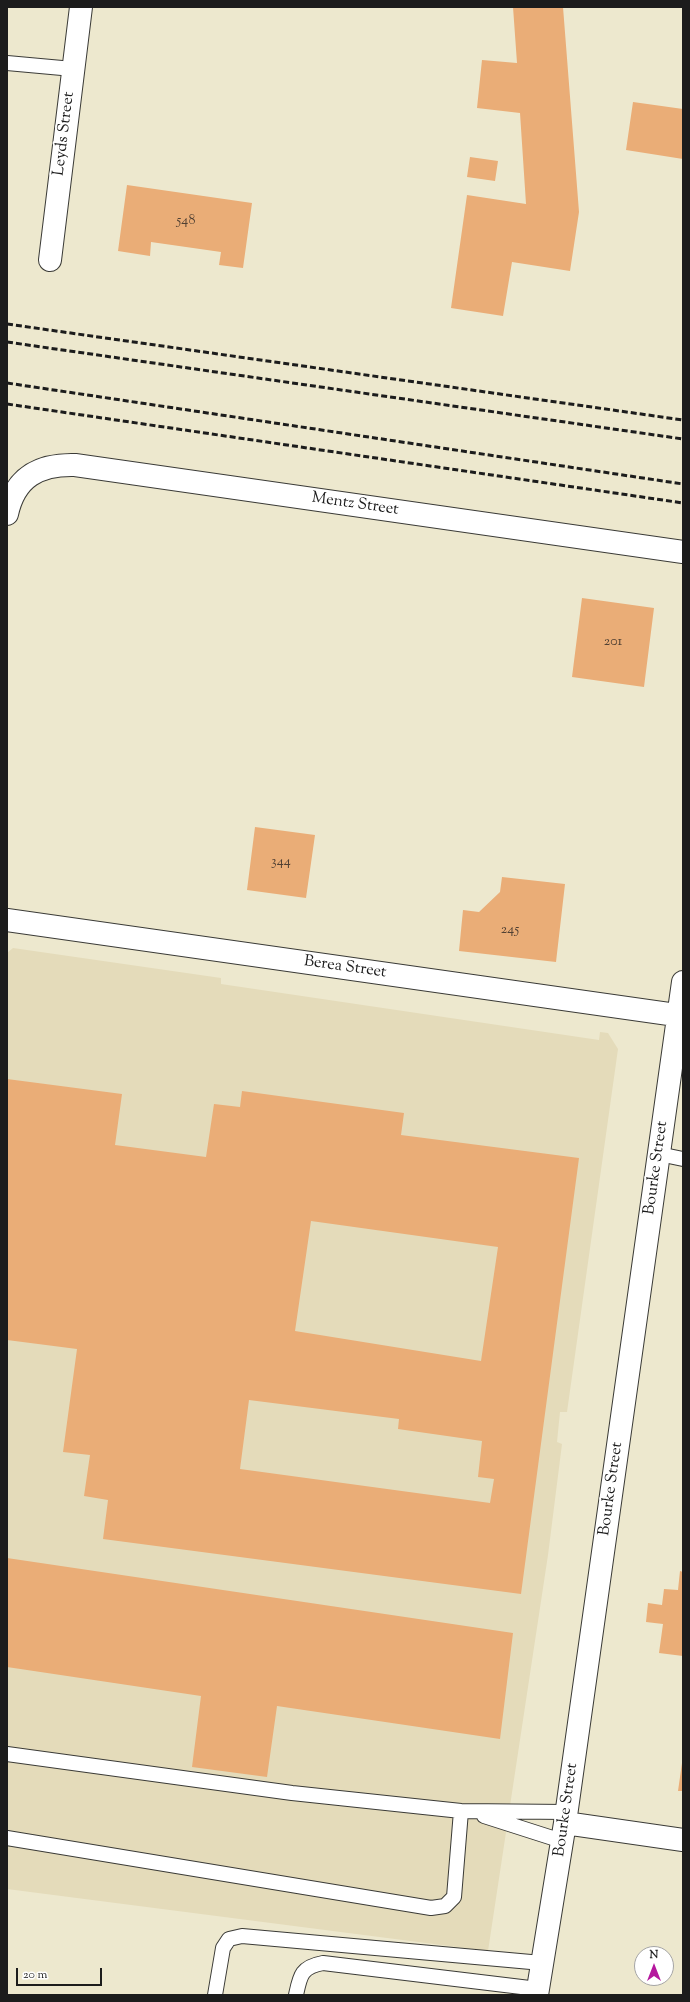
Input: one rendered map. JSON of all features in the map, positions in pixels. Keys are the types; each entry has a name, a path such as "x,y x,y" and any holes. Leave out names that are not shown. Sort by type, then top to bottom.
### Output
{"street":[{"name":"Leyds Street","path":"50,260 81,7"},
{"name":"Mentz Street","path":"7,514 10,501 16,487 29,476 40,470 56,465 105,469 683,552"},
{"name":"Berea Street","path":"7,920 681,1015"},
{"name":"Bourke Street","path":"537,1992 565,1825 659,1154 681,1015 683,982"},
{"path":"565,1825 683,1840"}],"lane":[{"path":"7,63 73,70"},
{"path":"659,1154 683,1159"},
{"path":"7,1754 292,1793 465,1811 565,1825"},
{"path":"465,1811 565,1825"},
{"path":"7,1838 431,1908 445,1906 454,1897 465,1811"},
{"path":"214,1995 223,1948 229,1939 242,1936 501,1961 542,1963"},
{"path":"296,1995 300,1976 310,1967 323,1963 537,1992"}],"shaded area":[{"path":"13,948 221,978 221,984 599,1040 600,1032 608,1033 618,1049 567,1412 560,1412 557,1442 562,1444 548,1555 488,1951 7,1889 7,953"}],"building":[{"path":"513,7 563,7 579,212 570,271 512,262 503,316 451,308 467,195 526,204 520,113 477,108 482,60 517,63"},
{"path":"633,102 683,109 683,159 626,150"},
{"path":"470,157 498,161 495,181 467,177"},
{"path":"127,185 252,203 243,268 219,265 221,252 151,242 150,256 118,251"},
{"path":"582,598 654,608 644,687 572,677"},
{"path":"255,827 315,835 306,898 247,890"},
{"path":"502,877 565,884 556,962 459,951 463,910 479,912 500,892"},
{"path":"7,1079 122,1094 115,1145 206,1157 214,1104 240,1107 242,1091 404,1113 401,1135 579,1158 521,1594 103,1539 108,1500 84,1496 90,1455 63,1452 77,1349 7,1340","holes":["311,1221 498,1247 481,1361 295,1331","249,1400 399,1419 398,1429 482,1441 478,1477 494,1479 490,1503 240,1469"]},
{"path":"7,1558 513,1633 500,1739 277,1706 267,1777 192,1767 201,1696 7,1667"},
{"path":"680,1571 683,1572 683,1656 659,1653 663,1624 646,1622 648,1603 662,1605 664,1589 678,1590"},
{"path":"682,1763 683,1791 678,1791"}],"railway":[{"path":"7,324 683,420"},
{"path":"7,342 683,439"},
{"path":"7,383 683,484"},
{"path":"7,404 683,503"}]}
